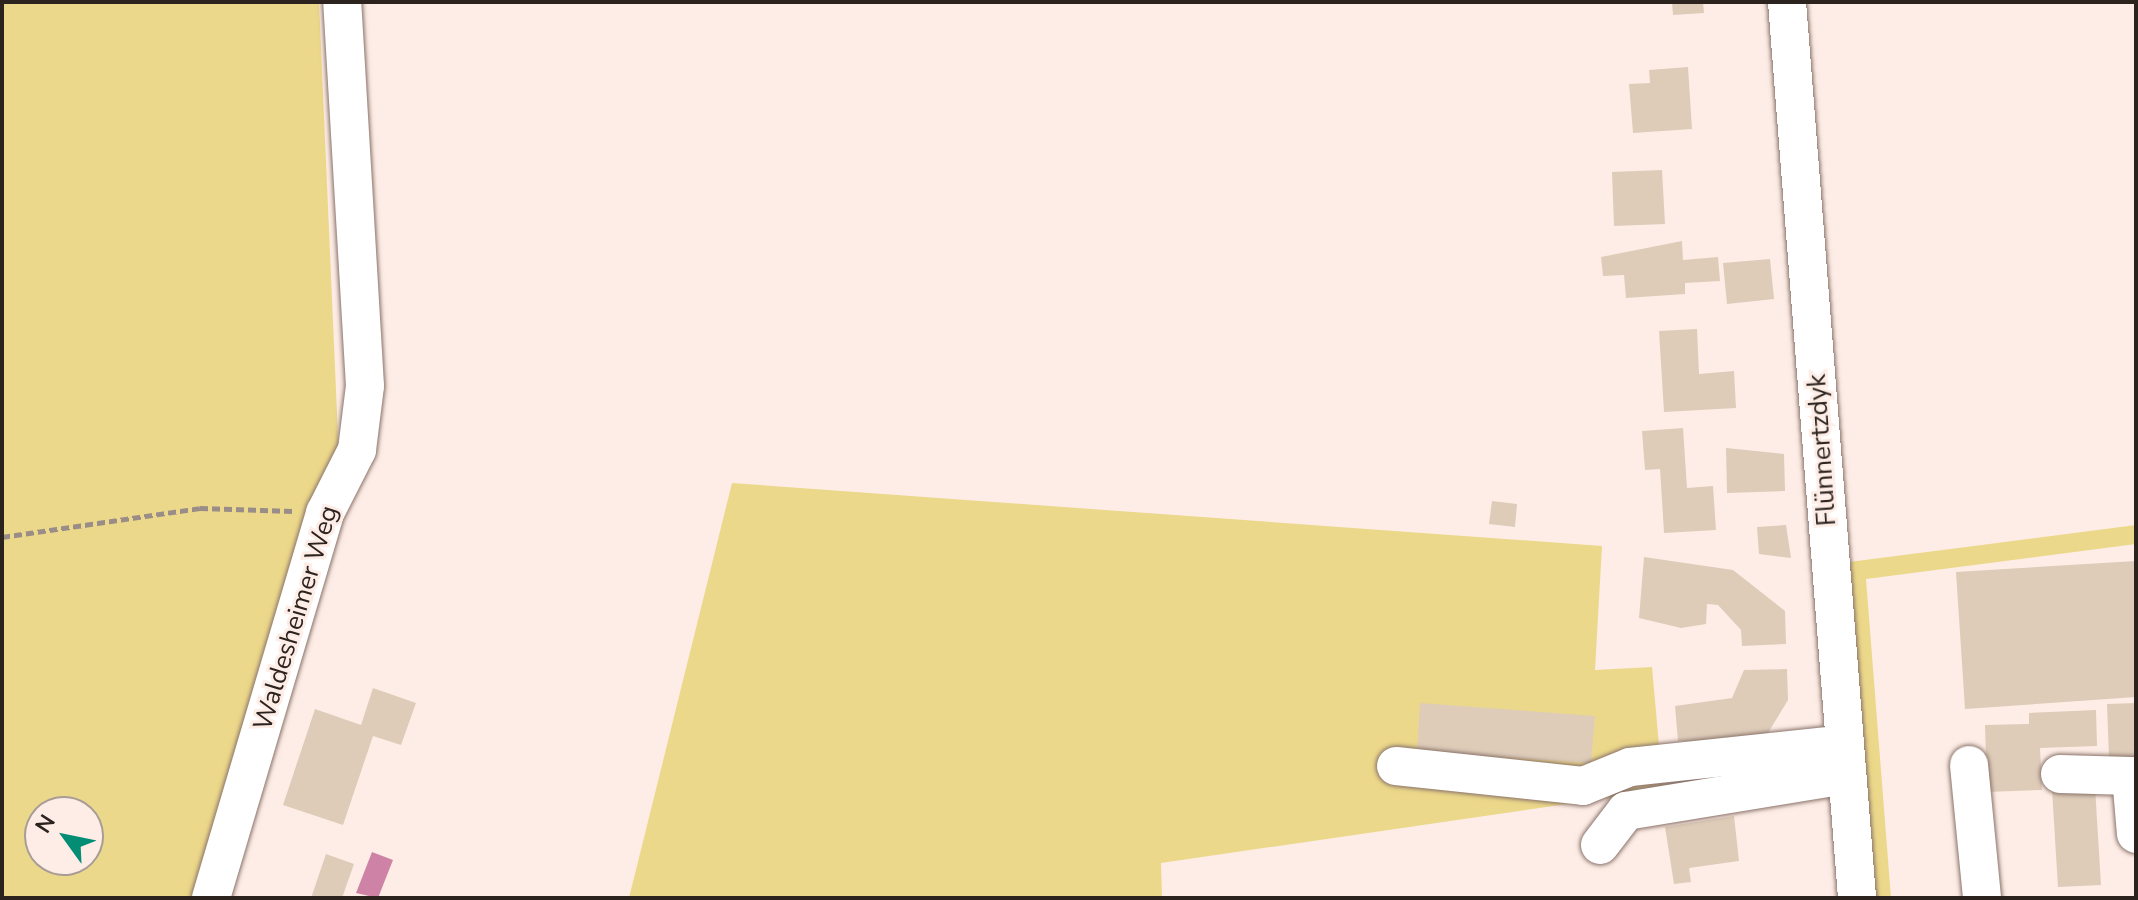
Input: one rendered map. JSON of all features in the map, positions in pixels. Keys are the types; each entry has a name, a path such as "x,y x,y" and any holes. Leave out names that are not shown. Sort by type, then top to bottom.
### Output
{"street":[{"name":"Waldesheimer Weg","path":"211,898 325,513 357,450 365,386 342,2"},
{"name":"Flünnertzdyk","path":"1787,2 1857,898"},
{"path":"1396,766 1583,786 1630,767 1846,759"},
{"path":"1600,845 1626,811 1846,759"},
{"path":"1969,765 1982,898"},
{"path":"2060,774 2131,776 2136,834"}],"path":[{"path":"2,537 200,508 325,513"}],"shaded area":[{"path":"2,2 319,2 339,458 202,898 2,898"},
{"path":"732,483 1602,546 1595,670 1652,667 1663,790 1161,863 1162,898 629,898"},
{"path":"2136,525 2136,544 1866,579 1891,898 1876,898 1849,562"},
{"path":"372,852 393,860 378,898 356,893"}],"building":[{"path":"1672,2 1703,2 1704,13 1673,15"},
{"path":"1688,67 1692,129 1633,133 1629,84 1650,83 1649,70"},
{"path":"1662,170 1665,224 1614,226 1612,172"},
{"path":"1682,241 1683,260 1718,257 1720,281 1685,283 1685,294 1626,298 1624,275 1603,276 1601,257"},
{"path":"1770,259 1774,299 1727,304 1723,263"},
{"path":"1697,329 1699,374 1734,371 1736,408 1664,412 1659,331"},
{"path":"1683,428 1687,488 1713,486 1716,530 1664,533 1660,469 1645,470 1642,431"},
{"path":"1726,448 1784,454 1785,491 1727,493"},
{"path":"1492,501 1517,504 1515,527 1489,524"},
{"path":"1786,525 1791,558 1759,554 1757,527"},
{"path":"1644,557 1733,570 1785,611 1786,644 1742,646 1741,630 1718,605 1707,604 1706,624 1681,628 1639,618"},
{"path":"2136,561 2136,697 1965,709 1956,572"},
{"path":"1787,669 1788,700 1768,733 1753,741 1678,741 1675,706 1732,698 1744,670"},
{"path":"373,688 416,703 401,745 373,736 343,825 283,805 315,709 361,725"},
{"path":"1420,703 1595,716 1591,763 1417,752"},
{"path":"2136,703 2136,757 2109,758 2107,704"},
{"path":"2096,710 2097,746 2040,748 2042,790 1987,792 1985,725 2029,724 2029,713"},
{"path":"2095,787 2101,885 2058,887 2052,790"},
{"path":"1734,816 1739,861 1689,868 1691,882 1674,884 1665,827"},
{"path":"326,854 354,864 342,898 311,898"}]}
